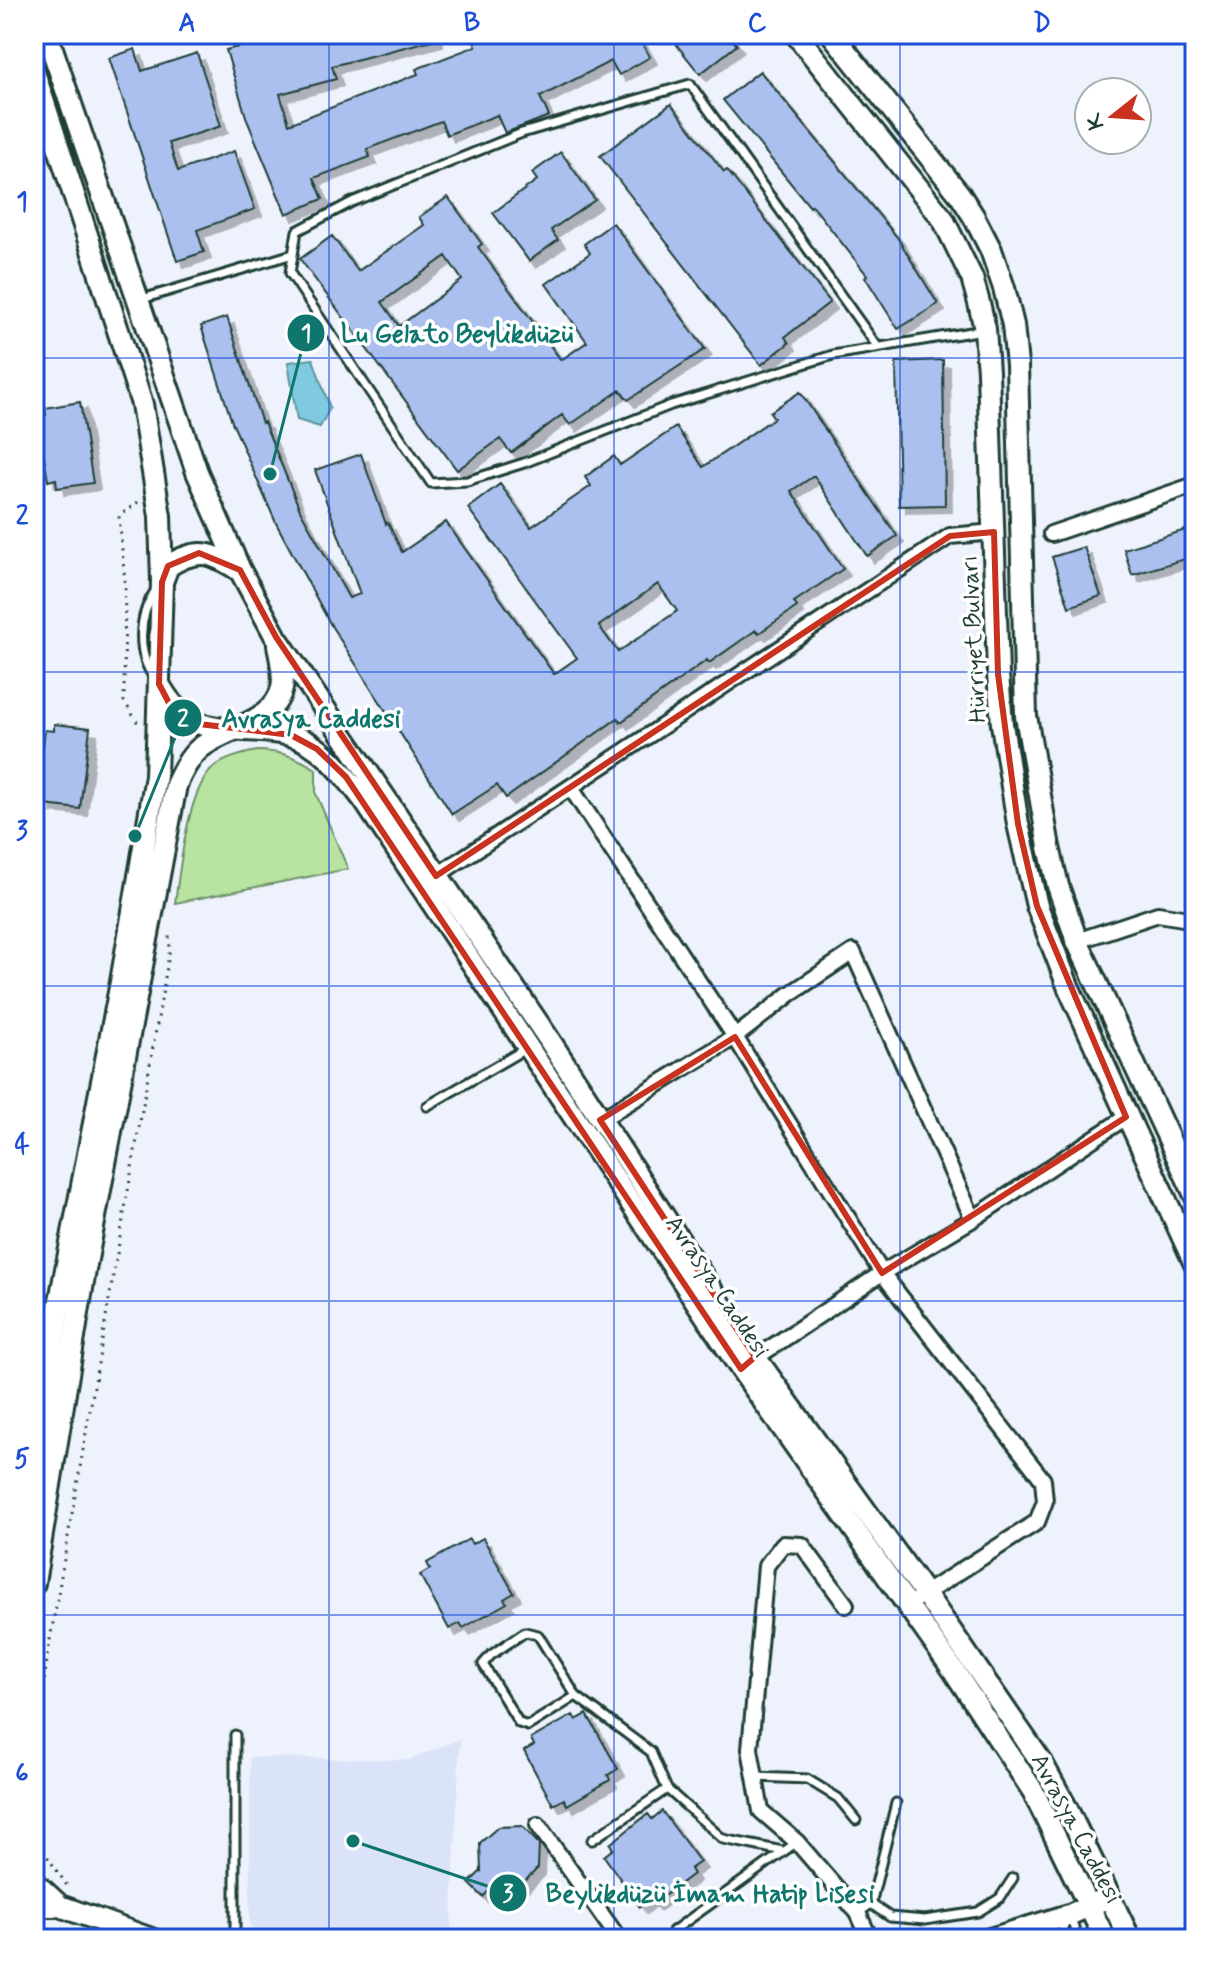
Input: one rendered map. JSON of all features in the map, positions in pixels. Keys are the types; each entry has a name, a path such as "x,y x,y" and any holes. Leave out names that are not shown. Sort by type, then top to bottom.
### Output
{"street":[{"path":"47,34 192,458 240,570 276,637 548,1038 748,1363 924,1592 1042,1763 1130,1939"},
{"name":"Hürriyet Bulvarı","path":"796,34 943,219 972,278 985,329 1002,724 1027,872 1052,947 1126,1117 1195,1264"},
{"name":"Hürriyet Bulvarı","path":"832,34 960,195 991,250 1004,288 1013,325 1017,365 1026,716 1049,847 1058,886 1077,941 1195,1195"},
{"path":"34,72 142,404 160,516 162,582 156,776 58,1311 34,1460"},
{"path":"1051,534 1195,485"},
{"path":"436,876 950,536 994,532"},
{"path":"162,582 168,566 180,558 199,553 214,554 240,570"},
{"path":"34,1583 85,1270 176,785 185,765 200,748 265,714 276,703 282,680 276,637"},
{"path":"159,684 169,703 182,716 199,724 231,730"},
{"name":"Avrasya Caddesi","path":"231,730 291,735 317,749 346,777 527,1047 748,1363 988,1722 1033,1791 1105,1939"},
{"path":"571,788 735,1037 882,1273 1043,1480 1045,1501 1037,1522 924,1592 909,1607"},
{"path":"1077,941 1158,914 1195,920"},
{"path":"600,1120 735,1037 790,994 853,952 973,1219"},
{"path":"748,1363 1126,1117"},
{"path":"846,1605 802,1545 783,1544 766,1566 750,1749 761,1811 797,1842 858,1913 870,1939"},
{"path":"988,1722 1005,1711"},
{"path":"538,1825 619,1939"},
{"path":"34,1882 67,1901 151,1939"},
{"path":"990,1939 1069,1915 1110,1896"},
{"path":"34,1906 67,1901"}],"lane":[{"path":"877,346 690,84 522,133 352,202 297,231 290,273 431,483 467,481 524,463 671,405 833,355 985,329"},
{"path":"139,299 293,254"},
{"path":"427,1106 527,1047"},
{"path":"576,1696 528,1726 519,1723 483,1664 525,1632 538,1635 576,1696 651,1752 667,1789 723,1839 783,1851"},
{"path":"235,1735 235,1939"},
{"path":"756,1777 807,1779 838,1798 856,1820"},
{"path":"592,1840 667,1789"},
{"path":"858,1913 871,1904 896,1803"},
{"path":"673,1931 797,1842"},
{"path":"871,1904 890,1917 925,1920 978,1912 1000,1898 1013,1878"},
{"path":"1059,1939 1069,1915"},
{"path":"1069,1915 1078,1939"}],"path":[{"path":"142,731 124,701 125,583 119,516 138,502 143,494"},
{"path":"34,1751 54,1615 170,949 169,923"},
{"path":"34,1837 67,1901"}],"highlighted area":[{"path":"994,532 998,674 1018,824 1037,906 1126,1117 882,1273 735,1037 600,1120 755,1357 741,1369 346,777 317,749 291,735 199,724 169,703 159,684 162,582 168,566 199,553 240,570 276,637 436,876 950,536"}],"shaded area":[{"path":"460,1739 451,1934 252,1929 250,1757 409,1760"}],"green space":[{"path":"257,751 288,756 316,769 316,794 348,869 175,903 190,814 203,781 220,763"}],"water":[{"path":"313,359 330,408 320,427 297,420 288,362"}],"building":[{"path":"289,34 436,34 436,39 332,66 336,79 280,94 289,124 418,74 416,69 476,46 472,34 637,34 650,57 619,75 611,61 540,97 549,116 505,133 497,115 447,135 441,121 367,149 370,157 314,178 323,199 286,214 247,120 226,50"},
{"path":"668,34 728,34 737,45 700,74"},
{"path":"135,49 142,71 197,53 221,126 169,143 178,171 234,151 255,209 197,230 204,252 177,261 109,58"},
{"path":"760,71 897,237 938,304 898,329 865,277 867,275 723,100"},
{"path":"671,104 830,302 785,337 789,343 761,365 600,156"},
{"path":"561,152 595,200 551,230 558,240 529,261 493,213 537,180 532,173"},
{"path":"448,197 482,244 478,247 561,360 587,342 546,284 590,253 584,244 613,223 705,349 628,400 620,390 570,425 562,415 511,453 500,439 457,470 300,259 332,236 358,271 424,225 419,217","holes":["446,256 462,280 399,326 382,302"]},
{"path":"227,317 262,423 300,510 349,598 360,594 315,470 361,454 386,524 402,552 446,522 554,674 577,658 468,508 500,484 531,527 591,486 585,477 614,456 620,465 676,427 703,467 774,418 770,412 800,392 897,536 867,556 814,476 791,491 843,569 794,602 797,607 759,633 756,630 709,663 707,660 621,722 618,718 506,798 497,785 452,814 332,627 276,523 232,422 201,326","holes":["658,584 677,611 618,652 599,626"]},
{"path":"943,360 945,505 899,506 896,362"},
{"path":"80,402 93,483 57,488 56,479 48,481 37,416 46,415 45,408"},
{"path":"1195,527 1195,556 1132,575 1124,549"},
{"path":"1084,547 1101,596 1069,607 1052,557"},
{"path":"54,724 90,728 80,809 44,805 45,795 37,794 45,730 54,731"},
{"path":"483,1538 514,1593 504,1599 507,1603 463,1628 460,1623 449,1629 420,1575 430,1569 427,1563 469,1539 472,1544"},
{"path":"587,1714 618,1769 608,1775 610,1780 567,1805 564,1799 553,1805 524,1751 534,1745 531,1739 573,1715 576,1720"},
{"path":"662,1811 700,1862 690,1869 693,1874 653,1904 649,1899 640,1907 604,1856 613,1849 610,1844 648,1814 652,1819"},
{"path":"522,1826 539,1844 538,1868 521,1885 495,1884 483,1897 469,1883 481,1871 480,1843 498,1827"}],"place":[{"name":"Lu Gelato Beylikdüzü","path":"270,474"},
{"name":"Avrasya Caddesi","path":"135,836"},
{"name":"Beylikdüzü İmam Hatip Lisesi","path":"353,1841"}]}
